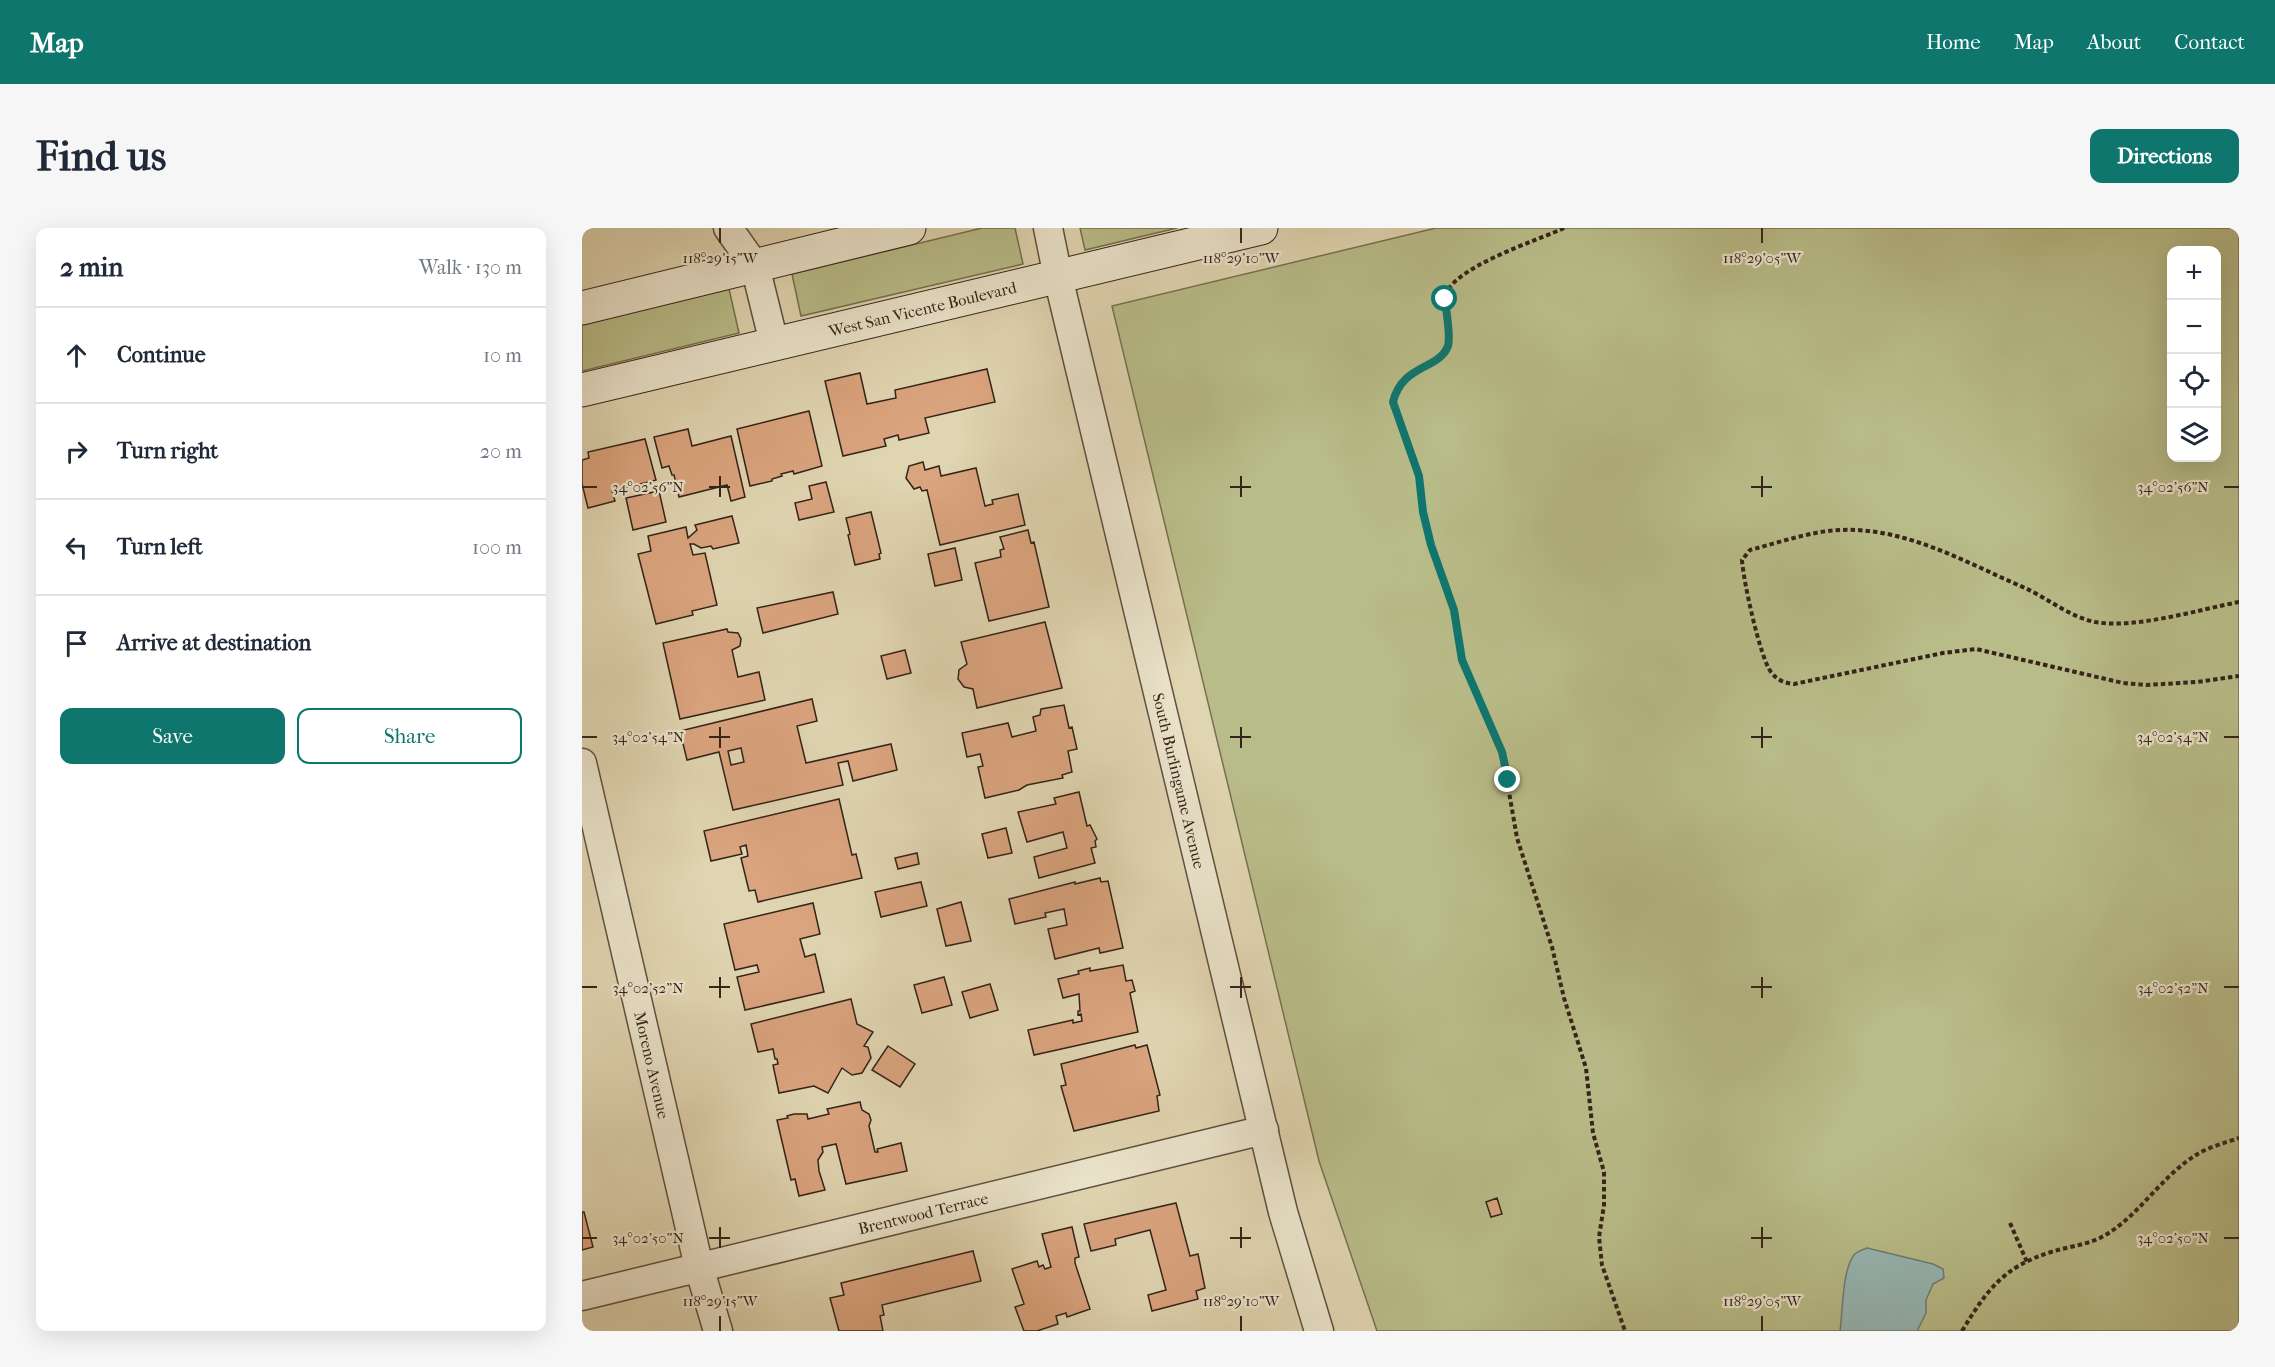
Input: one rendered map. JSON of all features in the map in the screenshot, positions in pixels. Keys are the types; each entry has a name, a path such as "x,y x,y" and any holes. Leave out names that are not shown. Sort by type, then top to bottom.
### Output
{"main road":[{"path":"582,308 909,228"},
{"name":"West San Vicente Boulevard","path":"582,390 1261,228"}],"street":[{"path":"728,228 755,266 774,343"},
{"name":"South Burlingame Avenue","path":"1048,228 1284,1212 1319,1331"},
{"name":"Moreno Avenue","path":"582,763 699,1267 718,1331"},
{"name":"Brentwood Terrace","path":"582,1296 1264,1130"}],"path":[{"path":"1564,228 1500,254 1474,267 1450,284 1445,299 1449,345 1443,355 1404,380 1396,389 1393,402 1419,476 1423,512 1431,545 1454,610 1462,660 1502,752 1517,838 1552,947 1564,998 1586,1068 1593,1133 1604,1172 1604,1205 1599,1237 1602,1265 1626,1331"},
{"path":"2239,602 2120,624 2093,621 1932,547 1891,533 1858,530 1822,532 1750,550 1742,560 1759,639 1770,671 1782,682 1794,684 1976,648 2123,683 2146,685 2197,682 2239,676"},
{"path":"1962,1331 1979,1302 1998,1279 2049,1252 2099,1238 2139,1209 2168,1177 2194,1156 2239,1138"},
{"path":"2010,1223 2027,1262"}],"green space":[{"path":"982,228 1015,228 1023,264 801,316 792,274"},
{"path":"1080,228 1177,228 1085,250"},
{"path":"1436,228 2239,228 2239,1331 1377,1331 1319,1161 1112,306"},
{"path":"729,289 739,333 582,371 582,324"}],"water":[{"path":"1867,1248 1933,1264 1943,1269 1944,1278 1933,1284 1926,1300 1926,1313 1917,1331 1840,1331 1847,1271 1854,1255"}],"building":[{"path":"987,369 995,402 925,418 929,433 899,440 898,435 884,439 886,446 843,456 825,381 860,373 867,404 896,398 895,390"},
{"path":"809,411 822,466 794,474 793,471 781,474 782,476 772,481 750,486 737,429"},
{"path":"688,429 692,446 731,436 745,497 731,501 727,485 679,497 674,475 669,466 662,468 654,437"},
{"path":"645,439 656,480 612,491 615,501 588,508 582,484 582,460 589,458 588,452"},
{"path":"923,462 925,470 939,466 941,476 976,468 985,506 993,504 992,500 1018,494 1025,525 940,545 927,490 922,491 920,487 914,489 906,478 909,466"},
{"path":"826,482 834,512 799,520 795,503 812,499 809,486"},
{"path":"659,491 666,522 633,530 626,498"},
{"path":"871,512 881,553 879,554 880,559 855,565 846,518"},
{"path":"732,516 739,543 713,549 711,546 701,548 690,544 693,555 705,553 717,605 692,611 693,615 656,624 638,554 651,551 648,536 686,527 688,538 697,530 695,525"},
{"path":"1028,530 1031,543 1034,542 1049,607 989,621 975,563 1001,557 1000,550 1004,549 1000,537"},
{"path":"955,548 962,580 935,586 928,554"},
{"path":"833,592 838,614 763,633 757,608"},
{"path":"1045,622 1062,688 977,708 973,689 964,687 958,679 959,670 967,664 961,642"},
{"path":"727,629 728,632 738,633 741,639 740,646 732,650 738,677 759,672 765,700 680,719 663,643"},
{"path":"905,650 911,673 887,679 881,656"},
{"path":"812,699 817,721 797,726 806,763 891,744 897,770 853,781 848,761 838,763 843,785 733,810 719,752 687,760 680,731","holes":["741,748 744,762 731,765 728,751"]},
{"path":"1064,705 1077,749 1068,751 1072,772 1062,775 1063,778 1027,785 1019,790 985,798 978,767 983,766 980,754 967,757 962,733 1008,723 1012,737 1036,731 1033,717 1040,715 1041,709"},
{"path":"1079,792 1087,826 1090,825 1097,839 1096,847 1091,848 1095,863 1039,878 1034,857 1067,848 1063,832 1027,842 1018,812 1056,804 1054,798"},
{"path":"839,799 852,855 856,854 862,878 758,902 755,890 749,891 741,858 748,856 746,845 740,847 742,854 711,861 704,831"},
{"path":"1006,828 1012,853 988,858 982,834"},
{"path":"917,853 919,864 898,869 895,858"},
{"path":"1100,878 1101,882 1108,881 1123,948 1100,953 1099,948 1055,959 1048,929 1067,925 1064,909 1045,913 1046,917 1015,924 1009,899"},
{"path":"921,882 927,906 881,917 875,892"},
{"path":"961,902 971,941 946,946 937,909"},
{"path":"813,903 820,934 800,939 805,957 815,954 824,992 745,1010 737,977 759,972 757,965 735,970 724,924"},
{"path":"1123,965 1126,981 1132,980 1135,991 1130,993 1138,1032 1034,1055 1028,1030 1073,1020 1073,1023 1082,1021 1081,1014 1078,1015 1080,1011 1079,994 1063,998 1058,979 1079,974 1078,971 1090,968 1090,971"},
{"path":"944,977 952,1005 922,1013 914,985"},
{"path":"990,984 998,1010 970,1018 962,992"},
{"path":"851,999 857,1024 873,1032 864,1046 868,1047 871,1058 862,1073 852,1075 842,1068 828,1093 814,1086 779,1093 773,1065 778,1064 773,1049 758,1052 751,1024"},
{"path":"1135,1045 1136,1048 1147,1045 1160,1095 1157,1096 1159,1111 1074,1131 1061,1086 1066,1085 1061,1064"},
{"path":"888,1046 915,1064 900,1087 872,1070"},
{"path":"860,1102 862,1110 869,1114 871,1120 869,1126 875,1152 878,1152 877,1149 901,1143 907,1171 846,1184 836,1144 822,1147 823,1152 818,1160 825,1190 799,1196 795,1179 791,1180 777,1120 794,1114 807,1114 808,1119 829,1114 827,1109"},
{"path":"1497,1198 1502,1214 1491,1217 1486,1202"},
{"path":"1176,1203 1190,1256 1198,1254 1205,1288 1196,1291 1198,1299 1152,1311 1148,1295 1166,1290 1150,1230 1115,1239 1116,1245 1091,1251 1084,1224"},
{"path":"582,1212 584,1212 593,1247 582,1250"},
{"path":"1072,1227 1079,1257 1075,1258 1075,1263 1090,1309 1067,1317 1066,1313 1056,1316 1058,1324 1037,1331 1024,1331 1015,1307 1024,1304 1012,1269 1037,1261 1039,1267 1043,1265 1045,1269 1051,1267 1042,1234"},
{"path":"973,1251 981,1281 882,1305 884,1315 880,1316 883,1331 839,1331 830,1298 844,1295 841,1283"}],"route":[{"path":"1445,299 1449,345 1443,355 1404,380 1396,389 1393,402 1419,476 1423,512 1431,545 1454,610 1462,660 1502,752 1508,780"}]}
